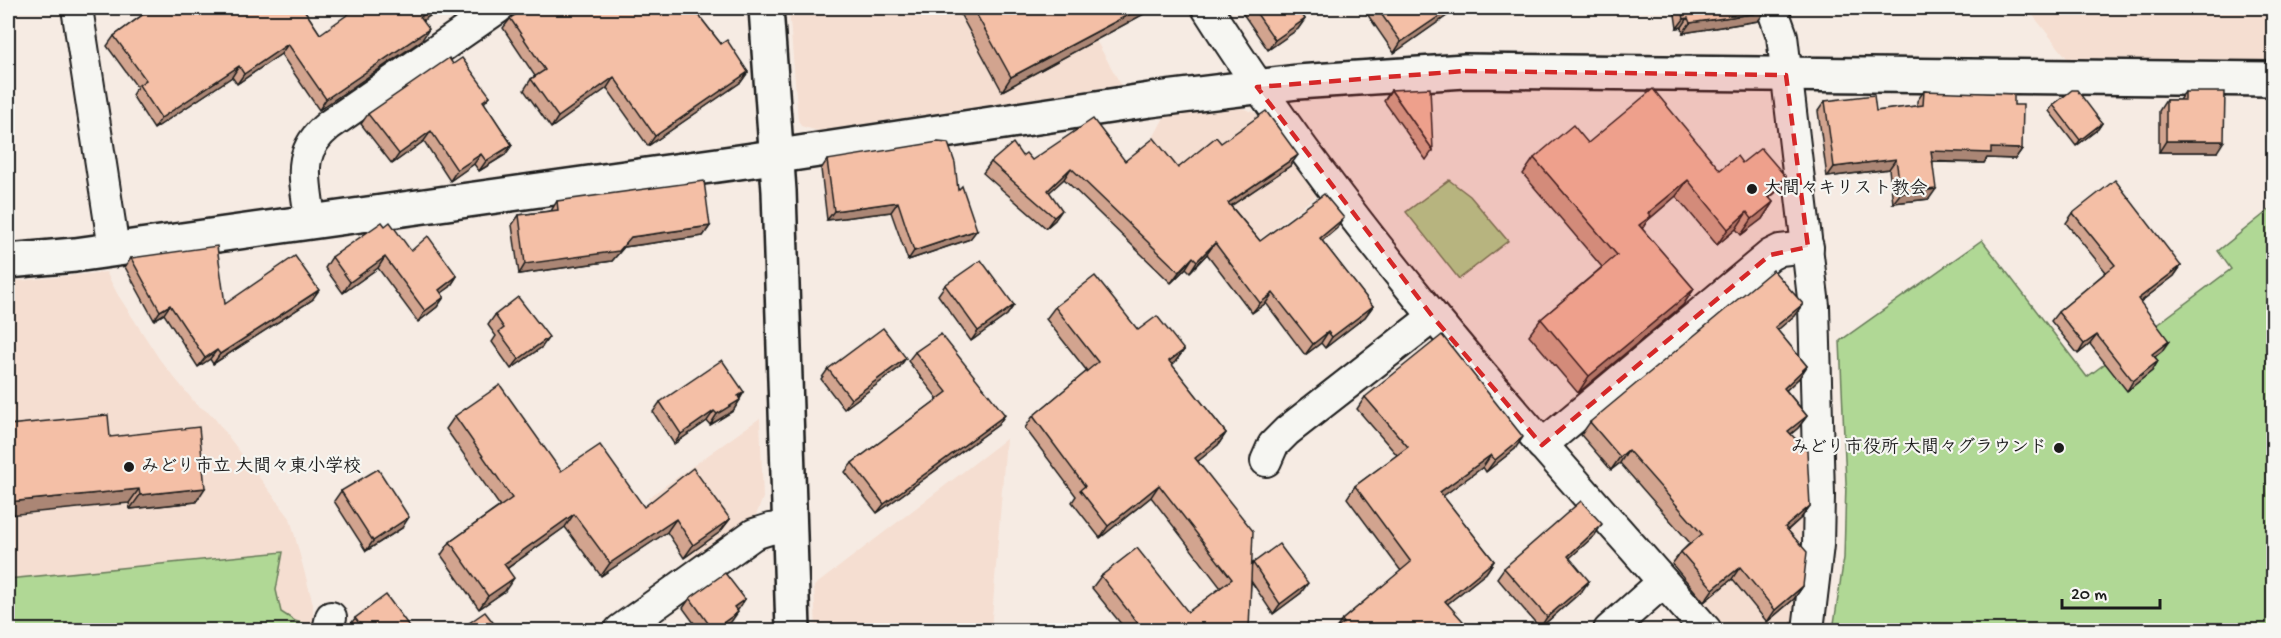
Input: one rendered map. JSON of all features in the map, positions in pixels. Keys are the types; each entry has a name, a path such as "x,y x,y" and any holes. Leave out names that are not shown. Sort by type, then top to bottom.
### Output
{"street":[{"path":"77,8 114,249"},
{"path":"310,220 304,165 311,141 329,124 498,8"},
{"path":"766,8 777,155 793,630"},
{"path":"1207,8 1257,87 1433,317 1542,445 1706,630"},
{"path":"1772,8 1782,36 1814,306 1819,495 1818,544 1808,630"},
{"path":"8,261 114,249 1257,87 1382,74 1465,71 2274,80"},
{"path":"1542,445 1770,255 1786,249 1808,246"},
{"path":"1266,461 1273,445 1287,431 1433,317"},
{"path":"620,630 746,539 762,531 791,527"},
{"path":"1609,630 1663,582"}],"highlighted area":[{"path":"1465,71 1786,75 1808,247 1770,255 1542,445 1433,317 1257,87"}],"shaded area":[{"path":"789,8 1078,8 1121,85 818,131 801,126 798,120"},
{"path":"2027,8 2273,8 2273,61 2067,58"},
{"path":"1236,106 1256,113 1319,194 1221,269 1147,149 1166,114"},
{"name":"みどり市立 大間々東小学校","path":"106,272 118,295 160,360 196,404 212,415 290,518 313,604 313,630 8,630 8,282"},
{"path":"760,418 763,498 756,515 692,562 648,498"},
{"path":"1006,439 991,630 816,630 814,586"},
{"path":"1802,449 1803,557 1791,630 1725,630 1667,565"}],"green space":[{"path":"1449,180 1470,196 1508,241 1459,279 1406,212"},
{"name":"みどり市役所 大間々グラウンド","path":"2273,207 2273,630 1833,630 1844,558 1846,483 1840,341 1982,240 2087,377 2231,269 2218,251"},
{"path":"283,552 276,590 281,612 295,621 313,626 313,630 8,630 8,579"}],"building":[{"path":"152,8 303,8 320,34 357,8 434,8 420,17 429,29 326,99 288,44 244,74 239,66 161,118 139,85 146,80 114,36"},
{"path":"519,8 693,8 721,44 727,40 748,72 655,136 614,77 558,117 531,79 545,70 510,18 518,13 516,11"},
{"path":"973,8 1141,8 1011,77"},
{"path":"1253,8 1298,8 1305,19 1275,40"},
{"path":"1377,8 1451,8 1401,42"},
{"path":"1682,8 1764,8 1765,12 1690,23 1688,18 1684,19"},
{"path":"449,58 453,64 462,58 490,96 483,101 512,145 486,161 481,154 457,170 431,131 399,154 368,114"},
{"path":"1430,88 1433,150 1391,90"},
{"path":"1653,89 1720,170 1737,156 1742,163 1761,148 1786,177 1766,194 1773,202 1752,219 1747,212 1728,229 1688,180 1648,213 1651,216 1639,225 1694,289 1589,376 1541,319 1617,255 1534,158 1573,125 1588,143"},
{"path":"2072,90 2077,90 2102,123 2080,140 2053,105"},
{"path":"1924,91 2014,94 2014,105 2023,105 2022,149 1991,148 1991,153 1931,151 1936,189 1901,193 1896,159 1834,167 1825,101 1874,95 1876,111 1923,105"},
{"path":"2185,92 2225,92 2224,141 2166,141 2166,100 2185,100"},
{"path":"1266,111 1298,155 1228,203 1260,241 1324,194 1344,218 1320,238 1373,306 1332,337 1328,332 1313,344 1273,293 1260,303 1215,243 1197,261 1193,257 1179,272 1071,168 1048,190 1062,210 1054,217 991,162 1013,143 1022,156 1026,153 1032,160 1093,119 1125,161 1154,138 1178,168 1216,137 1221,143"},
{"path":"938,142 948,143 955,163 958,190 962,186 977,230 914,251 898,202 834,211 827,160"},
{"path":"2115,180 2181,266 2138,299 2169,341 2152,354 2158,361 2133,381 2097,335 2084,344 2058,312 2115,265 2073,213"},
{"path":"704,181 710,226 631,237 619,251 525,264 519,215 558,210 557,201"},
{"path":"382,222 385,226 390,222 411,251 428,236 457,276 439,290 444,297 425,311 385,257 350,282 332,257"},
{"path":"217,246 225,304 295,256 319,290 220,354 217,350 205,358 170,305 160,311 131,258"},
{"path":"981,260 1014,305 978,331 945,285"},
{"path":"1773,270 1803,304 1775,327 1807,366 1784,388 1807,416 1788,431 1807,451 1810,506 1785,527 1807,552 1803,586 1775,610 1740,567 1713,589 1681,552 1702,534 1628,450 1620,457 1590,422"},
{"path":"1095,276 1138,330 1157,316 1184,350 1169,361 1226,433 1195,458 1253,531 1249,629 1205,626 1208,630 1143,630 1101,576 1137,548 1188,612 1232,579 1159,485 1108,526 1080,490 1085,486 1033,416 1098,362 1055,307"},
{"path":"518,297 549,337 519,359 499,332 504,328 495,315"},
{"path":"883,328 906,358 851,399 828,369"},
{"path":"941,334 1005,415 884,504 852,463 947,392 915,352"},
{"path":"1442,335 1523,437 1495,460 1491,455 1440,492 1494,561 1445,601 1471,630 1334,630 1344,623 1342,620 1411,562 1355,486 1408,447 1365,397"},
{"path":"722,360 744,392 738,396 740,400 717,414 714,411 681,434 660,402"},
{"path":"500,385 561,471 600,445 644,507 693,468 730,519 693,545 676,519 610,563 574,514 504,564 514,578 488,596 450,542 512,498 455,416"},
{"path":"108,415 110,437 199,427 205,488 140,495 139,489 8,502 8,425"},
{"path":"378,469 409,517 373,541 341,491"},
{"path":"1581,501 1602,524 1568,556 1589,581 1547,617 1504,568"},
{"path":"1279,544 1308,583 1280,604 1253,563"},
{"path":"725,573 745,599 734,607 738,612 713,630 690,598"},
{"path":"386,595 412,630 364,630 355,618"},
{"path":"485,612 499,630 459,630"}],"place":[{"name":"大間々キリスト教会","path":"1752,189"},
{"name":"みどり市役所 大間々グラウンド","path":"2059,448"},
{"name":"みどり市立 大間々東小学校","path":"129,467"}]}
